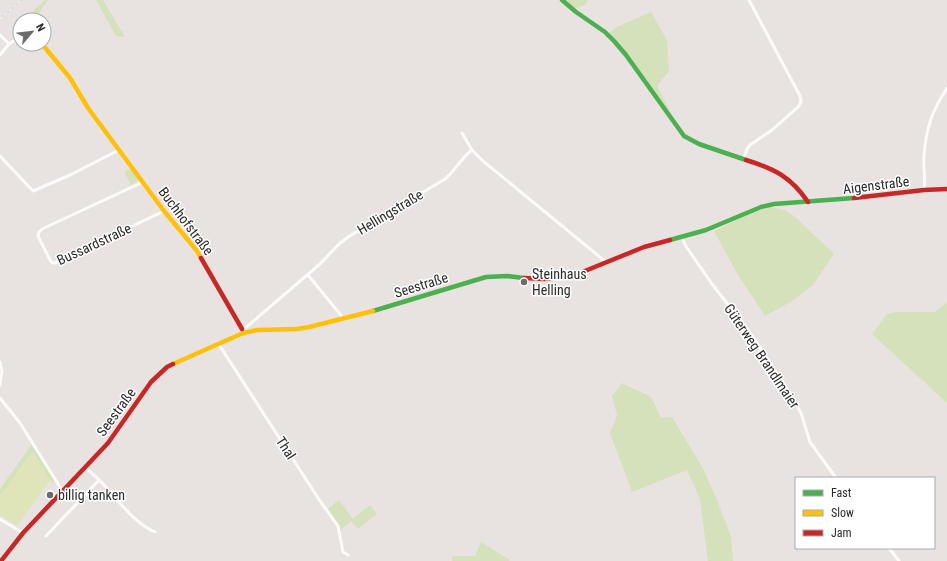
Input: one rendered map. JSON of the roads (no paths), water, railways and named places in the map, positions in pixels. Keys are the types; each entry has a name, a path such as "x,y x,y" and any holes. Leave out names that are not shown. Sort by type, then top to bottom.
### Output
{"street":[{"path":"562,0 614,40 684,136 694,143 744,158 779,173 805,196 808,202"},
{"path":"744,158 750,145 772,130 798,107 801,102 800,96 748,0"},
{"path":"0,35 9,44"},
{"path":"0,55 12,42"},
{"name":"Buchhofstraße","path":"49,52 70,78 84,102 164,211 197,251 243,331"},
{"path":"924,190 924,155 928,128 931,115 947,88"},
{"path":"462,133 472,150 490,167 606,262"},
{"path":"0,156 31,190 35,191 119,150"},
{"name":"Hellingstraße","path":"243,331 308,275 348,237 445,179 465,155 472,150"},
{"name":"Bussardstraße","path":"143,182 39,232 38,236 52,263 55,263 164,211"},
{"name":"Aigenstraße","path":"808,202 848,200 924,190 947,189"},
{"name":"Seestraße","path":"1,561 23,533 108,443 141,395 159,374 180,360 243,331 297,329 385,308 486,277 507,276 534,279 564,277 580,273 644,247 706,230 761,207 774,204 808,202"},
{"name":"Güterweg Brandlmaier","path":"682,237 685,245 712,284 754,338 789,392 800,413 810,442 835,477"},
{"path":"308,275 344,318"},
{"name":"Thal","path":"218,343 320,501 334,519 338,526 343,552 348,555"},
{"path":"0,362 2,370 0,385"},
{"path":"0,398 20,423 63,492"},
{"path":"85,467 136,520 148,529 155,532"},
{"path":"46,536 99,480"},
{"path":"0,519 23,533"},
{"path":"890,549 899,561"}],"railway":[{"path":"0,19 21,0"}],"place":[{"name":"Steinhaus Helling","path":"524,282"},
{"name":"billig tanken","path":"50,495"}]}
